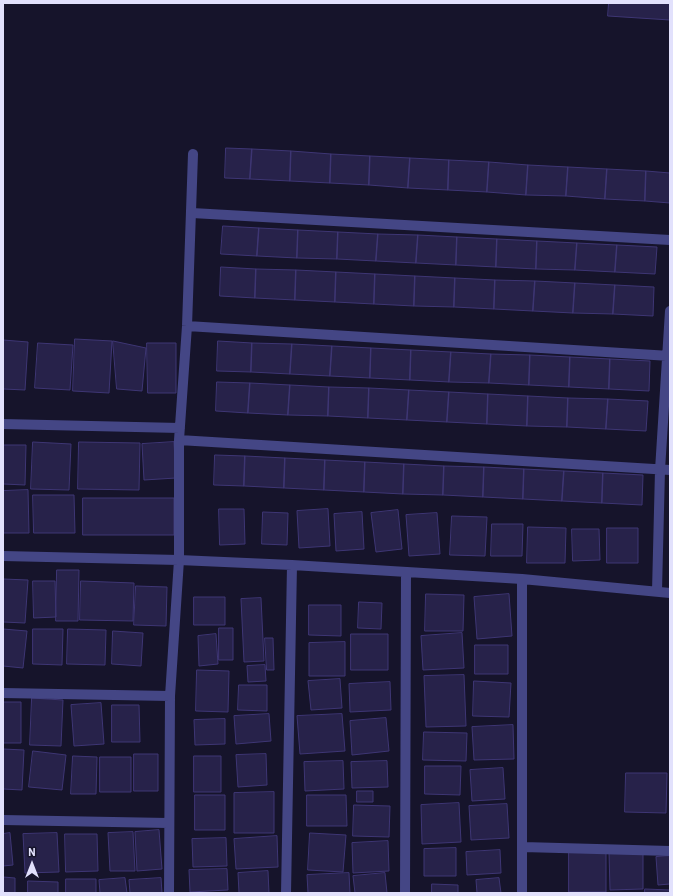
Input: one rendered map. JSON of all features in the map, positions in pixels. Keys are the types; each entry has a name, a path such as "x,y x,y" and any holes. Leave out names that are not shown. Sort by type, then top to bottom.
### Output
{"street":[{"path":"169,893 168,822 170,696 179,560 179,440 187,326 193,154"},
{"path":"192,213 670,240"},
{"path":"657,591 665,470 670,311"},
{"path":"187,326 669,356"},
{"path":"3,424 180,428"},
{"path":"179,440 665,470"},
{"path":"3,556 179,560 292,565 522,579 670,593"},
{"path":"286,893 292,565"},
{"path":"405,893 406,572"},
{"path":"522,579 522,893"},
{"path":"3,692 170,696"},
{"path":"3,820 168,822"},
{"path":"523,847 670,851"}],"building":[{"path":"609,3 670,3 670,20 608,16"},
{"path":"226,148 252,149 250,179 225,178"},
{"path":"252,149 291,151 290,181 250,179"},
{"path":"291,151 331,154 330,183 290,181"},
{"path":"331,154 370,156 369,185 330,183"},
{"path":"370,156 410,158 408,188 369,185"},
{"path":"410,158 449,160 448,190 408,188"},
{"path":"449,160 489,162 487,192 448,190"},
{"path":"489,162 528,165 526,195 487,192"},
{"path":"528,165 568,167 566,196 526,195"},
{"path":"568,167 607,169 605,199 566,196"},
{"path":"607,169 646,171 645,201 605,199"},
{"path":"646,171 670,173 670,203 645,201"},
{"path":"223,226 259,228 257,256 221,254"},
{"path":"259,228 298,230 297,258 257,256"},
{"path":"298,230 338,232 337,259 297,258"},
{"path":"338,232 378,234 376,261 337,259"},
{"path":"378,234 418,235 416,263 376,261"},
{"path":"418,235 457,237 456,265 416,263"},
{"path":"457,237 497,239 496,267 456,265"},
{"path":"497,239 537,241 536,269 496,267"},
{"path":"537,241 577,243 575,270 536,269"},
{"path":"577,243 617,245 615,272 575,270"},
{"path":"617,245 657,247 655,274 615,272"},
{"path":"221,267 256,269 255,298 220,296"},
{"path":"256,269 296,270 295,300 255,298"},
{"path":"296,270 336,272 335,302 295,300"},
{"path":"336,272 375,274 374,304 335,302"},
{"path":"375,274 415,276 414,306 374,304"},
{"path":"415,276 455,278 454,307 414,306"},
{"path":"455,278 495,280 494,309 454,307"},
{"path":"495,280 535,281 533,311 494,309"},
{"path":"535,281 575,283 573,313 533,311"},
{"path":"575,283 615,285 613,314 573,313"},
{"path":"615,285 654,287 653,316 613,314"},
{"path":"75,339 112,341 109,393 73,391"},
{"path":"3,340 28,342 25,390 3,389"},
{"path":"113,341 146,348 142,391 117,389"},
{"path":"218,341 252,343 251,372 217,371"},
{"path":"38,343 73,345 70,390 35,388"},
{"path":"147,343 176,343 176,393 148,393"},
{"path":"252,343 292,344 290,374 251,372"},
{"path":"292,344 332,346 330,376 290,374"},
{"path":"332,346 371,348 370,378 330,376"},
{"path":"371,348 411,350 410,380 370,378"},
{"path":"411,350 451,352 449,382 410,380"},
{"path":"451,352 491,354 489,383 449,382"},
{"path":"491,354 530,355 529,385 489,383"},
{"path":"530,355 570,357 569,387 529,385"},
{"path":"570,357 610,359 609,389 569,387"},
{"path":"610,359 650,361 649,391 609,389"},
{"path":"217,382 250,383 248,413 216,411"},
{"path":"250,383 290,385 288,415 248,413"},
{"path":"290,385 329,387 328,416 288,415"},
{"path":"329,387 369,388 368,418 328,416"},
{"path":"369,388 409,390 407,420 368,418"},
{"path":"409,390 449,392 447,422 407,420"},
{"path":"449,392 488,394 487,424 447,422"},
{"path":"488,394 528,396 527,426 487,424"},
{"path":"528,396 568,398 567,427 527,426"},
{"path":"568,398 608,399 606,429 567,427"},
{"path":"608,399 648,401 646,431 606,429"},
{"path":"33,442 71,444 69,490 31,489"},
{"path":"79,442 140,443 139,490 78,489"},
{"path":"174,442 176,478 144,480 142,444"},
{"path":"3,445 26,445 25,485 3,484"},
{"path":"215,455 245,456 244,486 214,485"},
{"path":"245,456 285,458 284,488 244,486"},
{"path":"285,458 325,460 324,490 284,488"},
{"path":"325,460 365,462 364,492 324,490"},
{"path":"365,462 404,464 403,494 364,492"},
{"path":"404,464 444,466 443,495 403,494"},
{"path":"444,466 484,467 483,497 443,495"},
{"path":"484,467 524,469 523,499 483,497"},
{"path":"524,469 564,471 562,501 523,499"},
{"path":"564,471 603,473 602,503 562,501"},
{"path":"603,473 643,475 642,505 602,503"},
{"path":"28,490 29,533 3,533 3,491"},
{"path":"33,495 74,495 75,533 34,533"},
{"path":"83,498 174,498 174,535 83,535"},
{"path":"219,509 244,509 245,544 220,545"},
{"path":"328,509 330,546 299,548 297,511"},
{"path":"398,510 402,549 376,552 371,513"},
{"path":"263,512 288,513 287,545 262,544"},
{"path":"362,512 364,549 336,551 334,514"},
{"path":"437,513 440,554 409,556 406,515"},
{"path":"452,516 487,517 485,556 450,555"},
{"path":"492,524 523,524 522,556 491,556"},
{"path":"528,527 566,528 565,563 527,563"},
{"path":"607,528 638,528 638,563 607,563"},
{"path":"572,529 599,529 600,560 573,561"},
{"path":"57,570 79,570 78,621 56,621"},
{"path":"3,579 28,580 25,623 3,622"},
{"path":"33,581 55,581 56,617 34,618"},
{"path":"81,581 134,583 133,621 80,620"},
{"path":"136,586 167,587 166,626 134,625"},
{"path":"426,594 464,595 463,631 425,631"},
{"path":"509,594 512,636 477,639 474,597"},
{"path":"194,597 225,597 225,625 194,625"},
{"path":"261,598 264,661 244,662 241,599"},
{"path":"359,602 382,603 381,629 358,628"},
{"path":"309,605 341,605 341,636 309,635"},
{"path":"219,628 233,628 233,660 219,660"},
{"path":"3,629 27,631 23,668 3,666"},
{"path":"33,629 63,629 62,665 33,664"},
{"path":"68,629 106,630 105,665 67,664"},
{"path":"113,631 143,633 141,666 112,664"},
{"path":"462,633 464,668 423,670 421,636"},
{"path":"216,634 218,664 199,666 198,636"},
{"path":"351,634 388,634 388,670 351,670"},
{"path":"265,638 273,638 274,670 267,670"},
{"path":"345,642 345,676 309,676 309,643"},
{"path":"475,645 508,645 508,674 475,674"},
{"path":"265,665 266,681 248,682 247,666"},
{"path":"197,670 229,671 228,712 196,711"},
{"path":"464,675 466,726 426,727 424,676"},
{"path":"340,679 342,708 311,710 308,681"},
{"path":"474,681 511,683 509,717 473,716"},
{"path":"390,682 391,710 350,712 349,684"},
{"path":"239,685 267,685 267,711 238,710"},
{"path":"32,698 63,700 61,746 30,745"},
{"path":"3,702 21,702 21,743 3,743"},
{"path":"101,703 104,744 74,746 71,705"},
{"path":"112,705 139,705 140,742 112,742"},
{"path":"269,714 271,741 236,744 234,716"},
{"path":"342,714 345,751 300,754 297,716"},
{"path":"386,718 389,751 352,755 350,721"},
{"path":"225,719 225,744 195,745 194,720"},
{"path":"513,725 514,759 474,760 472,727"},
{"path":"424,732 467,733 466,761 423,760"},
{"path":"3,749 24,750 22,790 3,789"},
{"path":"33,751 66,755 62,790 29,787"},
{"path":"134,754 158,754 158,791 134,791"},
{"path":"266,754 267,785 238,787 236,755"},
{"path":"73,756 97,757 96,794 71,794"},
{"path":"194,756 221,756 221,792 194,792"},
{"path":"100,757 131,757 131,792 100,792"},
{"path":"343,761 344,789 305,791 304,762"},
{"path":"387,761 388,787 352,788 351,762"},
{"path":"425,766 461,766 460,795 425,794"},
{"path":"503,768 505,799 472,801 470,770"},
{"path":"626,773 667,773 666,813 625,812"},
{"path":"357,791 373,791 373,802 357,802"},
{"path":"274,792 274,833 234,833 234,793"},
{"path":"195,795 225,795 225,830 195,830"},
{"path":"307,795 346,795 347,826 307,826"},
{"path":"459,803 461,842 422,844 421,805"},
{"path":"507,804 509,838 471,840 469,806"},
{"path":"354,805 390,806 389,837 353,836"},
{"path":"159,830 162,869 137,871 135,832"},
{"path":"133,832 135,871 110,871 108,833"},
{"path":"10,833 13,865 3,866 3,834"},
{"path":"57,833 59,872 25,873 23,834"},
{"path":"310,833 346,835 343,872 308,870"},
{"path":"65,834 97,834 98,871 66,872"},
{"path":"277,836 278,867 236,869 234,839"},
{"path":"226,838 227,866 193,867 192,839"},
{"path":"388,841 389,871 353,873 352,843"},
{"path":"456,848 456,876 424,876 424,849"},
{"path":"500,850 501,873 467,875 466,852"},
{"path":"569,851 606,851 606,892 569,892"},
{"path":"643,851 643,889 610,890 609,852"},
{"path":"670,856 670,884 658,885 656,857"},
{"path":"227,869 228,890 190,892 189,870"},
{"path":"268,871 269,893 239,893 238,873"},
{"path":"349,873 350,893 308,893 307,875"},
{"path":"385,873 387,893 355,893 353,876"},
{"path":"3,877 15,878 15,893 3,893"},
{"path":"125,878 127,893 100,893 99,880"},
{"path":"161,878 162,893 130,893 129,880"},
{"path":"499,878 501,893 477,893 476,880"},
{"path":"66,879 96,879 96,893 66,893"},
{"path":"28,881 58,882 58,893 28,893"},
{"path":"432,884 458,885 458,893 432,893"},
{"path":"645,889 670,890 670,893 645,893"}]}
